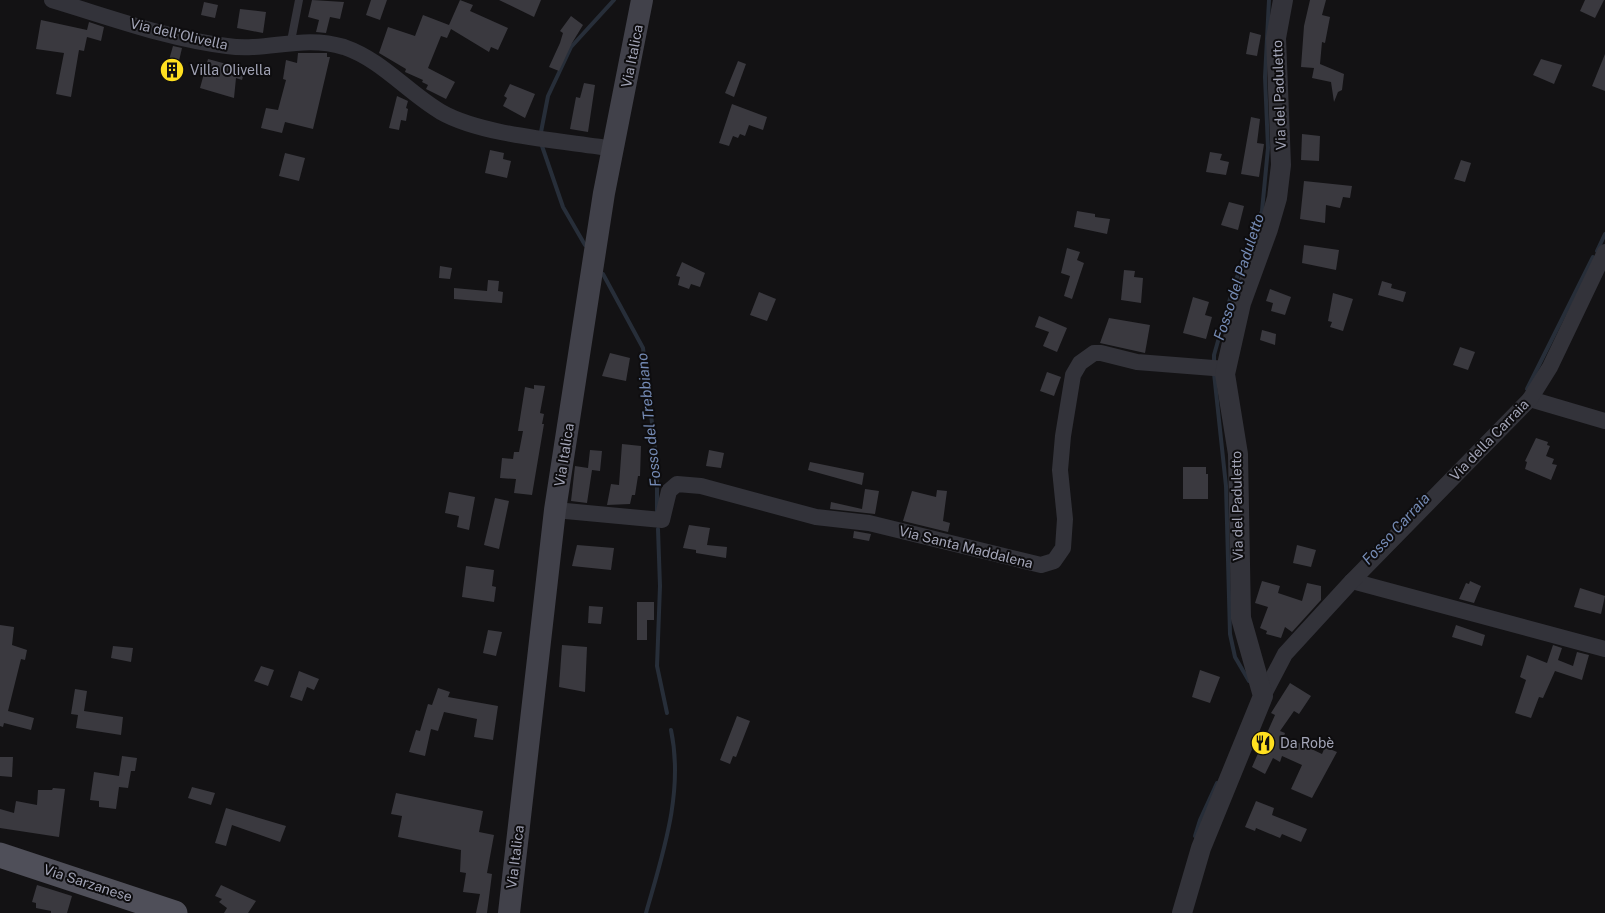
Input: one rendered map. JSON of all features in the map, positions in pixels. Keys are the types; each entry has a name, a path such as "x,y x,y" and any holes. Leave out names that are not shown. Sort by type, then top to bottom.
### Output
{"main road":[{"name":"Via Italica","path":"509,913 555,510 604,193 642,0"},
{"name":"Via Sarzanese","path":"0,855 175,913"}],"street":[{"name":"Via dell'Olivella","path":"52,0 162,32 228,47 257,47 290,42 327,43 346,48 389,70 441,112 462,122 484,128 614,149"},
{"name":"Via del Paduletto","path":"1263,696 1241,618 1238,454 1225,374 1218,368 1268,229 1277,198 1281,165 1276,38 1283,0"},
{"name":"Via della Carraia","path":"1263,696 1285,654 1352,581 1530,399 1550,367 1605,252"},
{"name":"Via Santa Maddalena","path":"555,510 657,520 669,492 676,484 701,486 816,517 869,523 1041,565 1054,561 1063,548 1065,518 1060,470 1063,436 1073,375 1080,363 1094,353 1101,353 1137,362 1218,368"},
{"path":"1530,399 1605,421"},
{"path":"1352,581 1605,649"},
{"path":"1182,913 1202,848 1263,696"}],"lane":[{"path":"290,42 299,0"}],"building":[{"path":"312,0 344,2 340,19 330,17 326,33 316,32 319,20 308,17"},
{"path":"371,0 387,0 380,20 366,15"},
{"path":"460,0 473,5 470,11 508,28 498,50 491,47 489,52 451,29 447,38 441,36 428,68 455,82 446,99 426,89 428,85 422,82 423,80 405,72 406,69 379,53 388,27 415,36 423,15 449,25"},
{"path":"499,0 541,0 534,17"},
{"path":"1310,0 1326,0 1322,15 1330,17 1325,43 1322,42 1320,64 1344,74 1342,90 1338,92 1334,102 1331,82 1312,78 1314,68 1301,67 1304,26"},
{"path":"1585,0 1604,0 1595,18 1580,11"},
{"path":"204,2 218,5 215,18 201,15"},
{"path":"240,9 266,12 263,33 237,28"},
{"path":"571,16 583,25 559,71 549,67 560,43 563,33 560,31"},
{"path":"41,20 87,30 89,22 104,27 101,41 87,37 84,51 79,50 71,97 56,94 64,53 36,49"},
{"path":"1250,32 1261,35 1257,56 1246,54"},
{"path":"173,46 182,48 175,78 165,74"},
{"path":"298,53 327,53 327,57 330,57 313,129 285,122 282,133 261,128 266,108 278,110 286,80 283,79 286,60 297,63"},
{"path":"1605,54 1605,91 1592,86"},
{"path":"208,59 245,69 242,80 236,78 234,98 200,88"},
{"path":"1541,59 1562,65 1554,84 1533,75"},
{"path":"738,61 746,64 734,97 725,93"},
{"path":"584,83 595,85 588,132 570,129 576,97 580,98"},
{"path":"510,84 535,94 525,118 503,106 507,98 504,96"},
{"path":"397,96 408,101 406,121 401,120 399,130 389,128"},
{"path":"732,104 767,117 763,130 749,125 745,136 740,134 738,138 733,136 729,146 719,143"},
{"path":"1251,117 1260,119 1257,143 1264,144 1259,177 1241,174"},
{"path":"1302,134 1320,136 1319,161 1301,160"},
{"path":"490,150 504,153 503,159 511,161 507,178 485,173"},
{"path":"1210,152 1222,154 1220,160 1229,162 1226,175 1206,172"},
{"path":"285,153 305,158 299,181 279,176"},
{"path":"1461,160 1471,163 1465,182 1454,179"},
{"path":"1304,181 1352,186 1350,198 1343,197 1340,208 1326,205 1325,223 1300,219"},
{"path":"1229,202 1244,206 1238,230 1221,225"},
{"path":"1077,211 1095,214 1095,217 1110,219 1107,234 1074,227"},
{"path":"1304,245 1339,250 1336,270 1302,263"},
{"path":"1067,248 1080,252 1077,260 1084,263 1072,299 1064,296 1070,276 1061,273"},
{"path":"682,262 705,273 700,287 691,284 689,289 678,285 680,277 676,276"},
{"path":"440,266 452,268 450,279 439,278"},
{"path":"1124,270 1135,271 1134,277 1143,278 1141,303 1121,300"},
{"path":"488,280 499,281 498,291 503,292 502,303 454,299 454,288 487,291"},
{"path":"1382,281 1392,284 1391,288 1406,292 1403,302 1378,295"},
{"path":"1270,289 1291,297 1285,315 1271,311 1273,303 1266,301"},
{"path":"759,292 776,299 767,321 750,315"},
{"path":"1333,293 1353,299 1343,331 1330,327 1332,322 1328,321"},
{"path":"1193,297 1209,302 1205,315 1212,317 1206,339 1183,333"},
{"path":"1039,316 1067,328 1057,352 1043,346 1049,332 1035,327"},
{"path":"1109,318 1150,325 1145,353 1100,343"},
{"path":"1262,330 1276,334 1275,345 1260,340"},
{"path":"1460,347 1475,352 1468,370 1453,365"},
{"path":"610,353 630,358 626,381 602,376"},
{"path":"1047,372 1061,377 1054,396 1040,391"},
{"path":"534,385 545,386 540,413 544,414 542,424 544,424 532,495 514,493 516,479 500,478 502,458 513,459 514,452 519,452 523,431 518,431 525,387 534,389"},
{"path":"1536,438 1548,442 1547,445 1550,446 1546,456 1554,459 1552,464 1557,465 1551,480 1525,469 1527,462 1525,461"},
{"path":"622,444 641,446 640,476 638,476 635,495 632,495 630,504 607,505 611,484 619,485"},
{"path":"590,450 602,451 600,471 592,470 587,503 571,501 575,466 588,468"},
{"path":"709,450 724,453 721,468 706,466"},
{"path":"810,462 864,473 862,485 808,470"},
{"path":"1183,467 1206,467 1206,474 1208,474 1208,499 1183,499"},
{"path":"865,489 879,491 875,514 830,509 831,502 862,509"},
{"path":"937,490 947,491 943,521 950,523 948,532 903,521 912,491 936,497"},
{"path":"449,492 475,497 469,530 457,527 459,516 445,513"},
{"path":"495,498 509,501 499,549 484,545"},
{"path":"689,525 710,528 707,545 727,547 726,558 696,553 696,550 683,548"},
{"path":"854,531 871,534 869,541 853,538"},
{"path":"577,545 614,548 611,570 572,566"},
{"path":"1297,545 1316,550 1311,567 1293,563"},
{"path":"466,566 494,570 492,586 496,587 494,602 462,597"},
{"path":"1262,581 1280,586 1278,593 1302,601 1307,583 1321,586 1321,600 1292,632 1285,627 1281,638 1266,634 1267,631 1260,628 1268,607 1255,603"},
{"path":"1470,581 1481,586 1474,603 1459,599 1466,583 1469,584"},
{"path":"1580,588 1605,596 1601,614 1574,607"},
{"path":"637,602 654,602 654,620 647,620 647,640 637,640"},
{"path":"589,606 603,607 601,624 588,623"},
{"path":"0,625 14,627 12,645 27,650 25,660 21,659 8,711 34,718 31,730 4,723 3,727 0,726"},
{"path":"1456,625 1485,635 1482,646 1452,637"},
{"path":"488,630 502,632 496,656 483,653"},
{"path":"562,645 587,647 585,692 559,687"},
{"path":"1553,645 1562,648 1558,660 1573,666 1577,652 1589,655 1582,680 1555,671 1543,698 1539,697 1531,718 1515,713 1526,680 1520,677 1527,655 1547,663"},
{"path":"113,646 133,648 131,662 111,658"},
{"path":"261,666 274,670 268,686 254,681"},
{"path":"1200,670 1220,677 1210,703 1192,697"},
{"path":"299,671 319,679 314,690 307,687 302,701 290,697"},
{"path":"1290,683 1311,696 1299,714 1294,711 1280,731 1285,733 1284,736 1322,754 1325,747 1337,752 1312,798 1291,789 1302,765 1282,756 1280,762 1273,758 1265,774 1252,767 1275,715 1271,713"},
{"path":"438,688 450,692 448,697 498,706 493,740 474,737 477,719 444,712 438,731 431,729 425,756 409,752 416,730 420,731 428,704 432,705"},
{"path":"75,689 87,691 84,711 123,717 121,735 76,728 78,715 71,714"},
{"path":"737,716 750,721 736,757 733,756 730,764 720,760"},
{"path":"122,756 137,758 135,771 131,771 128,788 119,787 116,809 99,807 99,801 90,800 94,772 119,776"},
{"path":"0,757 13,757 12,777 0,776"},
{"path":"192,787 215,793 211,805 188,798"},
{"path":"53,788 65,789 59,837 0,828 0,809 14,813 16,801 37,805 38,790 52,790"},
{"path":"396,793 483,811 479,832 494,835 487,873 492,874 487,913 476,913 480,894 463,892 466,873 460,872 461,850 398,837 402,816 391,814"},
{"path":"1256,801 1274,808 1272,815 1307,829 1301,842 1282,834 1280,838 1256,828 1255,831 1245,827"},
{"path":"226,808 286,826 280,842 232,825 226,846 215,843"},
{"path":"37,885 72,896 67,913 51,913 51,911 36,908 36,903 32,902"},
{"path":"221,885 256,901 248,913 224,913 227,908 219,902 222,899 215,896"}],"waterway":[{"name":"Fosso del Trebbiano","path":"541,132 548,96 571,47 614,0"},
{"name":"Fosso del Paduletto","path":"1214,363 1214,355 1234,285 1262,211 1268,148 1265,77 1269,0"},
{"name":"Fosso del Trebbiano","path":"542,146 563,207 585,245"},
{"name":"Fosso Carraia","path":"1597,251 1605,234"},
{"name":"Fosso Carraia","path":"1527,389 1593,257"},
{"name":"Fosso del Trebbiano","path":"603,274 643,348 657,465 657,512"},
{"name":"Fosso del Paduletto","path":"1214,373 1226,486 1230,634 1235,657 1249,681"},
{"name":"Fosso del Trebbiano","path":"658,529 660,586 657,666 667,713"},
{"name":"Fosso del Trebbiano","path":"646,913 670,822 675,776 671,730"},
{"name":"Fosso del Paduletto","path":"1195,836 1200,820 1217,783"}],"place":[{"name":"Villa Olivella","path":"172,70"},
{"name":"Da Robè","path":"1263,743"}]}
